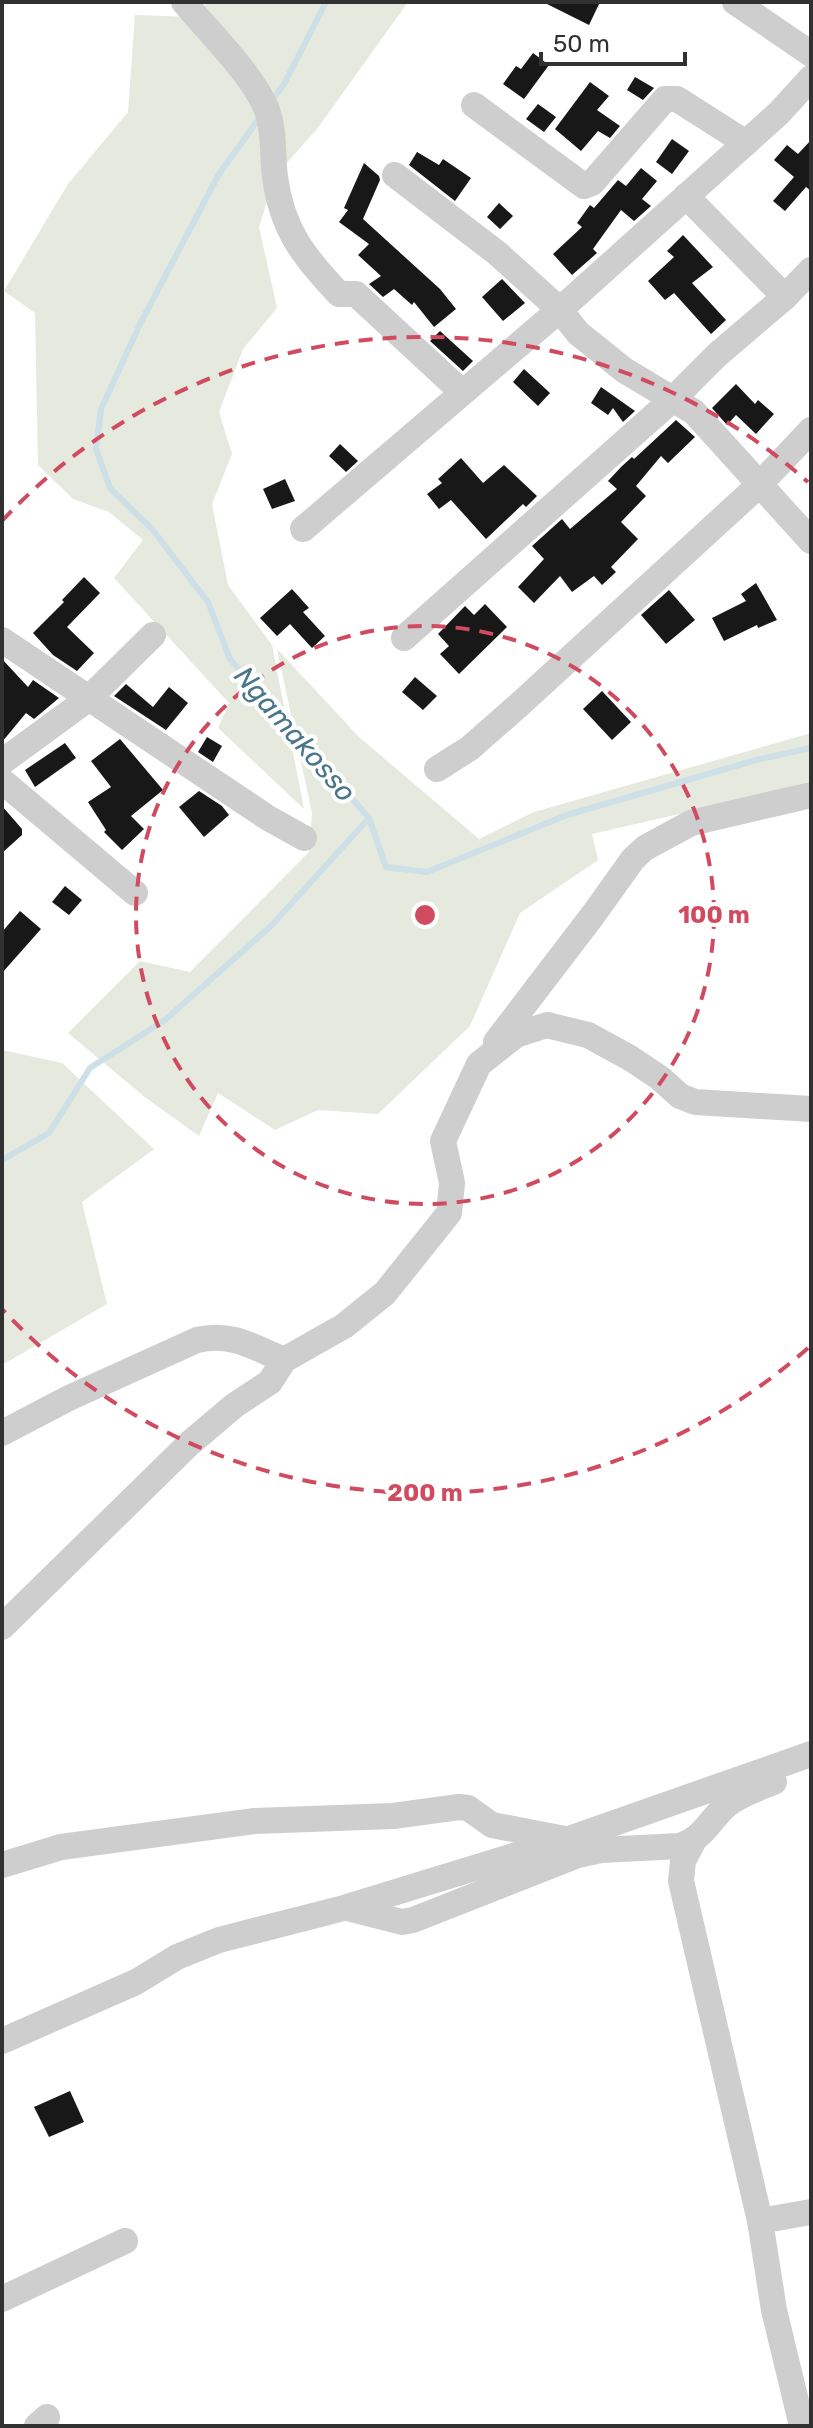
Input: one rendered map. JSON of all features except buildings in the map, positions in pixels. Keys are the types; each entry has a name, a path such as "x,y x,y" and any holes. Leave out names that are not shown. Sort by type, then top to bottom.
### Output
{"street":[{"path":"184,2 247,78 266,108 272,131 275,176 282,214 293,240 339,294 356,294 462,392"},
{"path":"735,2 811,54"},
{"path":"303,529 560,310 779,113 811,78"},
{"path":"474,105 584,186 592,183 665,99 677,99 746,143"},
{"path":"395,175 497,253 560,310 578,333 624,370 694,412 811,541"},
{"path":"686,196 785,297"},
{"path":"404,638 673,399 811,270"},
{"path":"437,769 470,748 520,704 759,485 811,430"},
{"path":"2,762 88,699 153,635"},
{"path":"2,640 268,818 304,838"},
{"path":"2,781 135,893"},
{"path":"2,1627 190,1443 235,1405 270,1382 284,1360 344,1326 385,1293 449,1213 452,1183 443,1141 479,1064 633,859 645,848 691,823 811,795"},
{"path":"479,1064 516,1035 547,1025 588,1035 630,1058 680,1096 695,1102 811,1109"},
{"path":"2,1433 69,1398 197,1340 216,1336 233,1339 284,1360"},
{"path":"2,2041 136,1982 177,1957 219,1940 344,1908 569,1839 811,1754"},
{"path":"802,2426 774,2310 760,2221 681,1881 683,1861 693,1842 728,1804 811,1768"},
{"path":"2,1865 61,1847 255,1821 393,1816 459,1807 468,1808 492,1825 569,1839"},
{"path":"344,1908 402,1922 413,1920 578,1855 614,1849 660,1849 693,1842"},
{"path":"760,2221 811,2212"},
{"path":"2,2299 125,2241"}],"shaded area":[{"path":"207,2 408,2 317,129 275,176 259,227 277,308 243,349 219,412 232,454 212,504 228,585 272,645 304,809 218,728 229,703 114,578 143,540 109,512 73,499 38,465 35,313 4,291 68,184 128,112 135,15 192,17"},
{"path":"277,649 359,737 479,839 534,812 811,733 811,781 592,834 598,860 520,913 470,1026 378,1114 318,1110 275,1130 218,1093 199,1136 146,1098 68,1033 140,961 190,972 309,852 312,813"},
{"path":"2,1050 62,1063 154,1149 82,1202 107,1304 2,1365"}],"waterway":[{"name":"Ngamakosso","path":"272,100 284,84 326,2"},
{"name":"Ngamakosso","path":"2,1160 49,1133 90,1068 165,1020 271,926 369,818 230,659 208,602 152,529 110,488 96,449 101,409 140,324 219,174 261,116"},
{"path":"369,818 386,867 427,872 567,815 756,760 811,748"}]}
